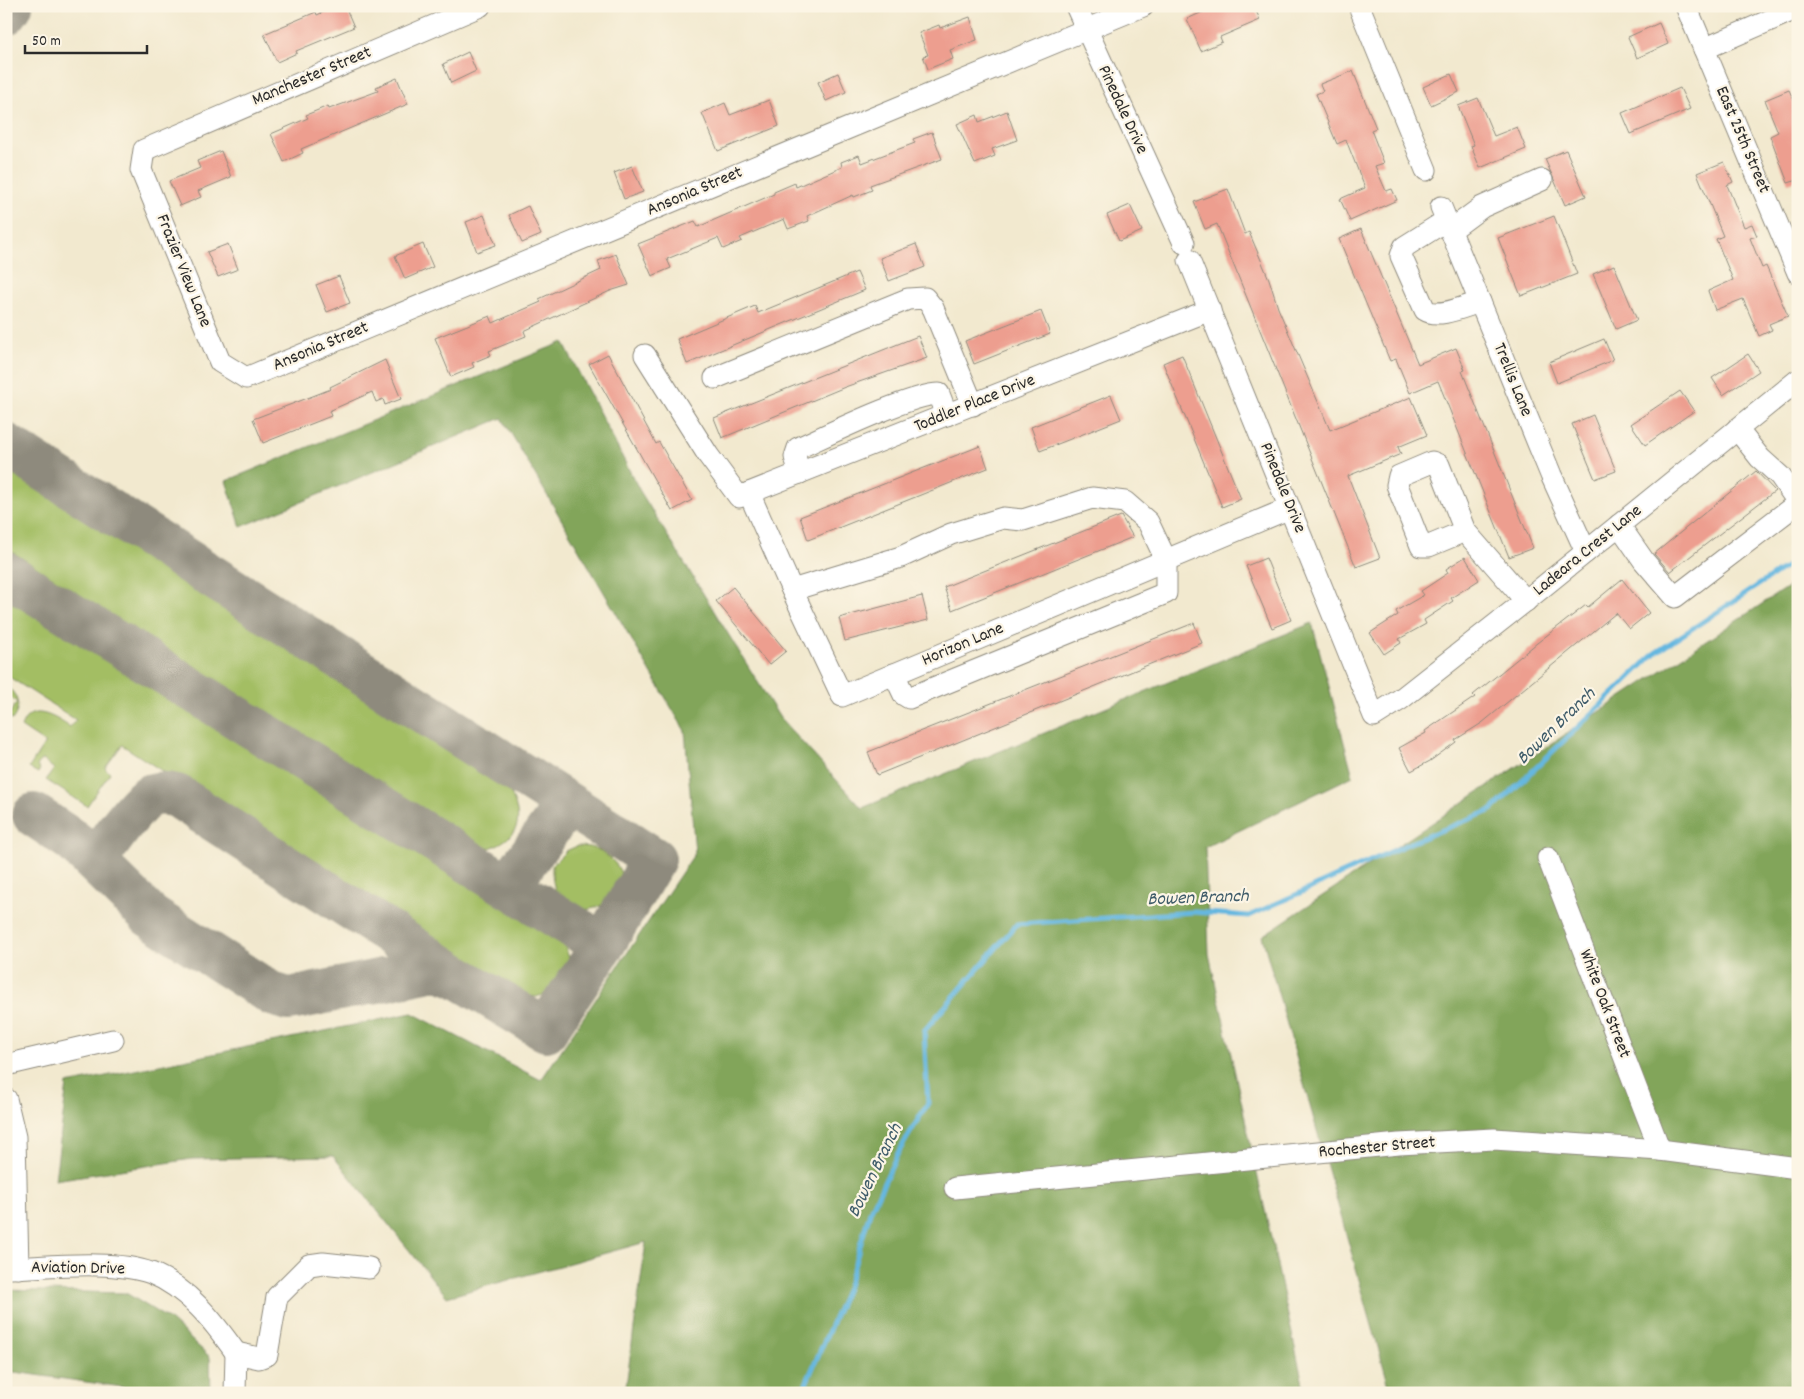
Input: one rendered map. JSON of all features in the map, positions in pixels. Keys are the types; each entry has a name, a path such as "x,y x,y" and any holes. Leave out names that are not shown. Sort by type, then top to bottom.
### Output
{"street":[{"name":"Manchester Street","path":"144,150 480,6"},
{"name":"Pinedale Drive","path":"1076,6 1187,252 1374,716"},
{"name":"Ansonia Street","path":"246,378 1143,6"},
{"path":"1359,6 1426,170"},
{"name":"East 25th Street","path":"1686,6 1798,273"},
{"path":"1704,49 1798,8"},
{"name":"Frazier View Lane","path":"144,150 141,170 220,362 246,378"},
{"path":"1480,302 1440,312 1430,313 1425,310 1401,256 1404,247 1446,219 1482,207 1542,180"},
{"name":"Trellis Lane","path":"1446,219 1551,475 1586,552"},
{"path":"715,378 908,299 925,298 933,308 973,405"},
{"name":"Toddler Place Drive","path":"744,495 1210,310"},
{"name":"Horizon Lane","path":"645,355 708,455 744,495 792,590 842,696 1290,508"},
{"name":"Ladeara Crest Lane","path":"1374,716 1401,698 1526,601 1798,380"},
{"path":"1619,525 1644,561 1675,597 1798,503 1780,476 1760,458 1737,429"},
{"path":"792,590 901,557 950,534 1004,518 1023,520 1092,498 1125,502 1148,522 1166,560 1166,593 909,698 904,695 894,674"},
{"path":"1465,531 1526,601"},
{"name":"White Oak Street","path":"1548,858 1660,1150"},
{"path":"6,1064 113,1040"},
{"path":"6,1099 15,1137 12,1268"},
{"name":"Rochester Street","path":"956,1188 1399,1144 1484,1140 1660,1150 1798,1168"},
{"path":"235,1393 236,1354 259,1358 267,1355 277,1297 310,1265 322,1263 369,1268"},
{"name":"Aviation Drive","path":"12,1268 121,1266 151,1274 188,1296 212,1320 236,1354"}],"green space":[{"path":"563,342 640,491 780,718 862,808 1312,623 1353,776 1205,847 1209,954 1305,1393 625,1393 646,1242 447,1297 333,1156 192,1159 55,1180 67,1084 412,1013 541,1080 695,853 685,731 502,418 241,527 226,481"},
{"path":"6,469 509,790 517,811 518,820 512,834 506,840 485,850 6,548"},
{"path":"6,579 561,935 569,958 565,979 552,992 536,997 509,992 482,979 122,745 105,768 110,773 87,806 46,780 54,769 42,759 37,766 40,769 38,773 29,768 45,743 21,727 25,719 37,713 43,714 57,719 70,727 76,720 6,675"},
{"path":"1798,580 1798,1393 1391,1393 1262,936"},
{"path":"6,686 16,697 17,702 6,695"},
{"path":"17,702 17,711 12,720 7,717"},
{"path":"577,846 593,848 606,854 614,862 621,876 619,889 609,901 595,908 580,909 565,904 555,890 552,865 566,851"},
{"path":"6,1290 126,1293 170,1320 210,1357 211,1393 166,1393 14,1372 6,1375"}],"building":[{"path":"337,6 345,6 354,27 296,51 297,53 277,62 264,34 316,12 317,15"},
{"path":"1216,6 1254,6 1260,20 1220,37 1222,42 1201,51 1187,19"},
{"path":"970,17 977,40 950,50 953,59 928,69 923,56 928,55 919,33 939,25 940,28"},
{"path":"1659,23 1668,44 1637,58 1628,37"},
{"path":"468,52 476,71 451,83 443,64"},
{"path":"1353,71 1376,128 1371,130 1384,163 1375,166 1386,191 1392,189 1397,200 1350,221 1340,199 1365,188 1346,140 1337,144 1316,94 1323,91 1320,84"},
{"path":"838,73 846,92 826,101 818,82"},
{"path":"1451,74 1459,92 1431,105 1423,87"},
{"path":"397,78 408,104 301,149 303,153 284,162 271,134 308,118 306,115 328,106 329,109 378,91 376,87"},
{"path":"1680,88 1690,109 1631,134 1622,113"},
{"path":"1789,90 1798,109 1798,180 1788,183 1770,136 1778,132 1765,100"},
{"path":"1478,98 1494,136 1517,127 1526,149 1480,168 1471,146 1474,145 1458,106"},
{"path":"769,100 779,126 718,151 702,113 725,103 730,115"},
{"path":"1007,111 1017,140 992,149 995,156 975,164 957,124 977,115 979,122"},
{"path":"932,132 942,159 870,185 872,190 854,197 853,195 807,216 809,221 788,229 784,219 740,238 742,241 723,249 718,238 667,259 671,268 652,276 638,244 695,221 698,227 795,183 796,187 842,167 841,162 859,155 862,163 915,143 913,139"},
{"path":"1566,150 1586,196 1565,205 1545,159"},
{"path":"221,151 231,177 198,191 201,197 180,206 169,181 200,168 197,161"},
{"path":"1724,162 1733,182 1727,185 1744,227 1752,224 1757,236 1750,238 1762,268 1766,266 1788,316 1769,324 1772,330 1759,336 1743,299 1715,310 1708,291 1733,280 1716,239 1723,236 1697,173"},
{"path":"632,166 643,192 624,199 614,173"},
{"path":"1228,189 1245,234 1249,232 1269,279 1278,308 1330,430 1411,397 1427,435 1398,447 1401,454 1348,476 1380,558 1356,567 1217,224 1205,229 1194,202"},
{"path":"1130,205 1142,231 1119,241 1107,215"},
{"path":"528,206 541,235 522,243 509,215"},
{"path":"484,215 496,245 477,252 466,222"},
{"path":"1554,216 1577,274 1521,296 1498,238"},
{"path":"1361,229 1418,364 1456,348 1465,370 1462,371 1533,548 1509,557 1438,381 1410,393 1396,359 1390,361 1339,239"},
{"path":"228,244 238,269 218,277 207,252"},
{"path":"423,244 433,267 405,279 395,256"},
{"path":"916,244 925,267 889,281 880,258"},
{"path":"616,254 629,285 610,291 524,331 526,336 489,351 491,355 472,363 474,367 451,377 435,338 490,316 493,323 541,302 539,299 601,270 598,261"},
{"path":"1614,265 1637,320 1616,329 1593,274"},
{"path":"857,272 865,290 687,364 677,339 755,306 758,313"},
{"path":"339,276 350,303 327,312 316,285"},
{"path":"1041,311 1050,334 974,364 965,341"},
{"path":"918,336 927,358 845,387 722,438 714,418"},
{"path":"1604,339 1613,360 1557,383 1549,362"},
{"path":"608,354 656,444 659,442 692,500 672,511 589,364"},
{"path":"1748,354 1759,371 1723,395 1712,378"},
{"path":"1182,355 1241,499 1222,507 1163,363"},
{"path":"385,360 401,399 385,405 383,399 376,402 372,392 329,411 331,416 263,443 253,419 331,389 330,387"},
{"path":"1680,391 1694,411 1645,445 1631,424"},
{"path":"1111,395 1121,419 1040,451 1031,427"},
{"path":"1593,415 1616,471 1595,479 1572,424"},
{"path":"980,446 988,468 808,540 800,517"},
{"path":"1756,471 1775,491 1670,572 1654,554"},
{"path":"1121,516 1133,537 952,610 944,587"},
{"path":"1465,557 1479,580 1451,598 1453,601 1424,620 1426,624 1399,639 1401,643 1384,654 1370,633 1398,615 1396,611 1424,595 1421,591 1448,573 1446,569"},
{"path":"1266,558 1291,620 1272,628 1246,566"},
{"path":"1622,579 1649,613 1629,629 1616,613 1482,723 1455,740 1456,742 1430,761 1411,771 1399,748 1426,733 1425,731 1475,697 1473,695 1537,643 1586,605 1588,607"},
{"path":"733,587 786,651 769,665 716,601"},
{"path":"922,596 928,620 845,641 839,618"},
{"path":"1194,623 1202,643 877,775 868,752"}],"waterway":[{"name":"Bowen Branch","path":"802,1393 848,1286 870,1212 898,1153 928,1103 924,1031 1017,924 1193,912 1249,916 1410,843 1492,810 1655,653 1798,559"}],"taxiway":[{"path":"6,13 11,6"},
{"path":"6,445 654,859 603,945 546,1030 455,975 177,796 156,794 144,800 94,861"},
{"path":"6,574 603,945"},
{"path":"508,886 567,804"},
{"path":"34,815 73,841 150,916 272,994 288,999 430,970 441,970 455,975"}]}
